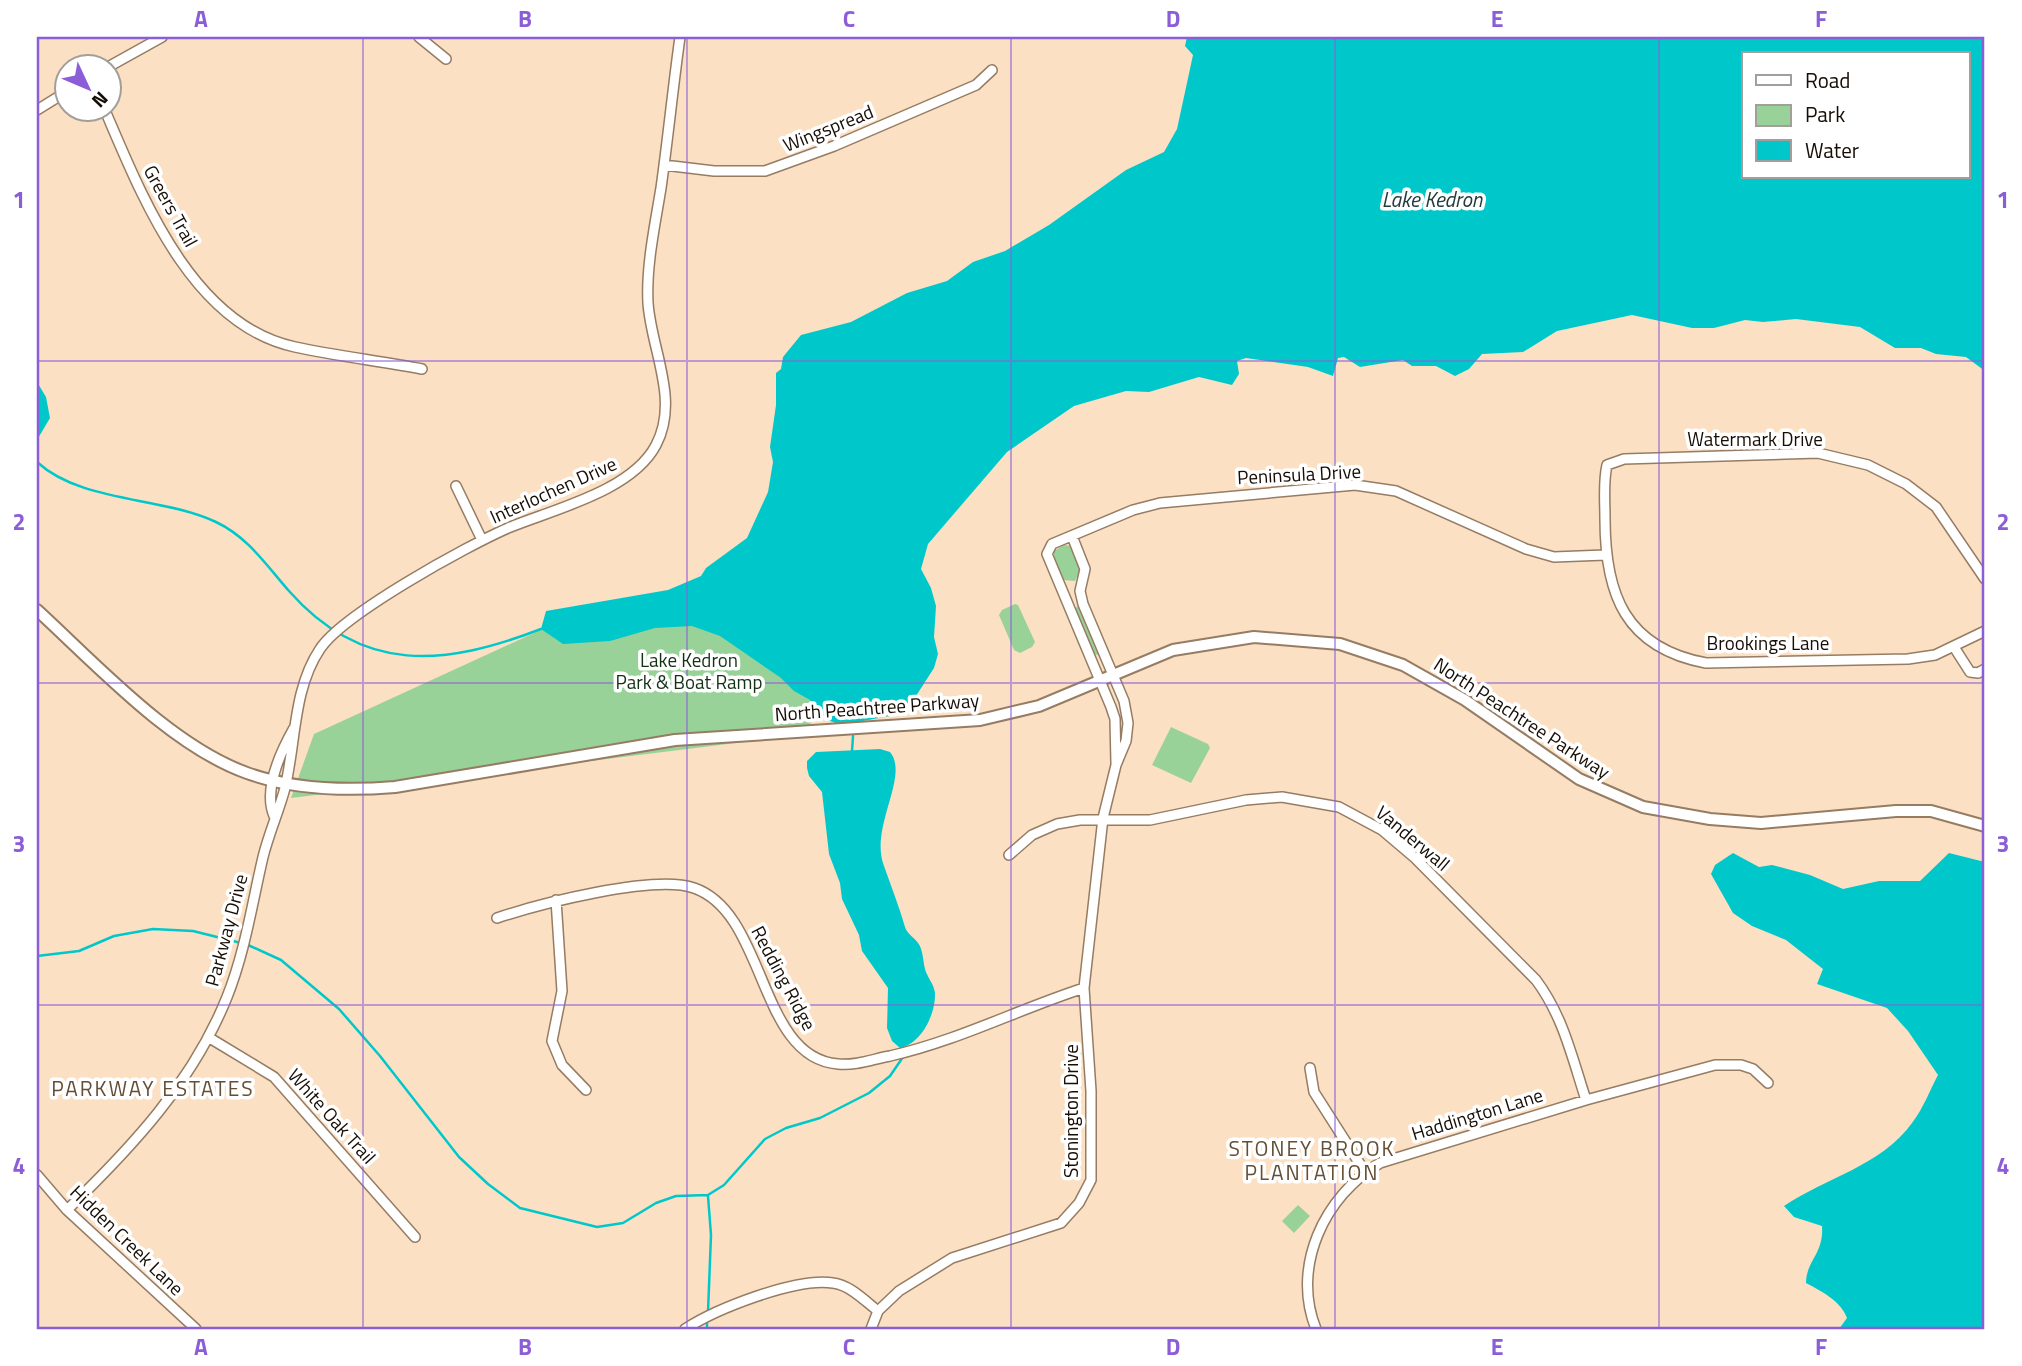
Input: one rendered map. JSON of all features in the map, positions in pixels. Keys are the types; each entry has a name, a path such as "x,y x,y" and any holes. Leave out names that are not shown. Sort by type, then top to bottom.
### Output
{"street":[{"path":"122,59 162,37"},
{"path":"419,37 446,59"},
{"name":"Interlochen Drive","path":"286,784 307,675 320,649 337,631 409,582 482,540 609,488 642,467 657,443 663,424 665,392 648,299 680,37"},
{"name":"Wingspread","path":"664,165 715,171 765,170 834,146 976,85 992,70"},
{"path":"37,110 52,101"},
{"name":"Greers Trail","path":"110,122 143,200 170,247 221,306 262,334 295,347 422,369"},
{"name":"Watermark Drive","path":"1605,555 1607,464 1614,461 1818,453 1868,465 1906,484 1936,507 1985,579"},
{"name":"Peninsula Drive","path":"1099,681 1047,554 1052,544 1133,510 1160,503 1355,485 1396,491 1526,549 1555,557 1605,555"},
{"path":"456,486 482,540"},
{"path":"1072,536 1086,569 1081,595 1114,674"},
{"name":"Brookings Lane","path":"1605,555 1612,591 1629,622 1649,640 1680,658 1706,663 1908,659 1935,655 1985,631"},
{"path":"1066,601 1081,595"},
{"name":"North Peachtree Parkway","path":"37,610 128,693 193,744 233,768 286,784 349,790 395,787 676,740 980,720 1039,706 1173,650 1254,637 1340,644 1378,655 1427,676 1579,779 1643,807 1710,820 1761,823 1896,811 1931,811 1980,824"},
{"path":"1954,647 1970,672 1978,673 1985,668"},
{"name":"Stonington Drive","path":"871,1329 878,1311 899,1290 952,1258 1051,1229 1061,1223 1079,1203 1088,1187 1092,1171 1084,988 1103,818 1116,765 1126,741 1128,723 1124,701 1114,674"},
{"name":"Stonington Drive","path":"1099,681 1115,719 1116,765"},
{"name":"Interlochen Drive","path":"273,782 286,743 296,725"},
{"name":"Parkway Drive","path":"273,782 270,805 274,816"},
{"name":"Parkway Drive","path":"67,1210 121,1157 158,1115 208,1037 227,996 245,944 274,816 286,784"},
{"name":"Vanderwall","path":"1009,855 1032,835 1057,824 1103,818 1150,820 1246,800 1282,797 1339,807 1363,818 1415,858 1536,980 1551,999 1564,1028 1586,1100"},
{"name":"Redding Ridge","path":"497,918 556,900 656,884 677,884 701,891 724,906 730,915 789,1033 810,1053 827,1062 845,1065 908,1052 1084,988"},
{"path":"556,900 562,991 552,1041 562,1065 586,1090"},
{"name":"White Oak Trail","path":"208,1037 274,1077 415,1237"},
{"name":"Haddington Lane","path":"1316,1329 1308,1290 1308,1268 1315,1240 1334,1205 1365,1172 1380,1163 1428,1146 1714,1065 1741,1065 1753,1069 1768,1083"},
{"path":"1310,1068 1314,1092 1365,1172"},
{"name":"Hidden Creek Lane","path":"37,1175 67,1210 196,1329"},
{"path":"685,1329 742,1301 799,1286 832,1282 851,1290 878,1311"}],"green space":[{"path":"1064,545 1072,546 1083,565 1075,581 1063,580 1054,560 1054,551"},
{"name":"Lake Kedron Park & Boat Ramp","path":"686,589 830,699 801,735 291,798 314,734 558,622"},
{"path":"1018,605 1035,642 1032,647 1020,653 1014,650 999,615 1002,610"},
{"path":"1080,605 1100,653 1098,655 1093,654 1074,609"},
{"path":"1171,727 1208,744 1210,748 1191,783 1152,765"},
{"path":"1298,1205 1310,1216 1294,1233 1282,1221"}],"water":[{"name":"Lake Kedron","path":"1187,37 1985,37 1985,371 1966,357 1936,354 1921,348 1895,348 1860,327 1796,319 1763,322 1745,320 1714,328 1692,328 1632,315 1557,331 1523,352 1482,354 1469,369 1455,376 1436,366 1412,366 1403,360 1360,367 1344,357 1338,358 1333,376 1308,367 1246,358 1237,361 1239,374 1232,385 1199,377 1149,392 1126,391 1074,406 1007,452 928,544 921,569 931,588 936,606 934,637 938,654 934,668 905,713 842,725 827,720 810,700 720,636 692,626 655,628 610,641 563,644 541,629 546,611 668,590 701,576 706,568 747,538 768,492 773,462 770,447 776,405 776,373 781,369 783,357 801,335 851,322 907,293 947,281 973,262 1005,251 1049,225 1126,170 1164,152 1177,129 1193,55 1185,46"},
{"path":"37,382 46,397 50,418 37,440"},
{"path":"880,749 890,752 895,762 893,789 881,836 884,866 906,929 921,948 925,969 935,993 933,1010 926,1027 914,1041 900,1048 892,1041 887,1028 888,988 862,951 859,935 842,899 840,883 829,854 822,792 809,776 807,768 807,761 816,752"},
{"path":"1733,853 1759,867 1772,865 1810,875 1843,889 1879,881 1920,881 1949,853 1985,862 1985,1329 1839,1329 1847,1318 1840,1306 1806,1283 1820,1244 1822,1226 1794,1217 1784,1206 1885,1150 1899,1138 1920,1112 1938,1075 1908,1031 1887,1008 1817,984 1823,969 1786,940 1752,926 1733,913 1711,874 1715,865"}],"waterway":[{"path":"37,462 76,485 171,507 227,528 256,553 317,618 346,638 376,650 407,655 439,655 472,650 541,629"},
{"path":"852,751 853,736"},
{"path":"37,956 79,951 114,936 153,929 193,931 241,943"},
{"path":"248,945 281,960 339,1009 380,1056 459,1157 488,1184 520,1208 597,1227 623,1223 656,1203 676,1196 708,1195 724,1185 765,1139 786,1128 820,1118 869,1093 890,1076 903,1057"},
{"path":"708,1196 711,1235 708,1312"},
{"path":"707,1319 707,1329"}],"district":[{"name":"PARKWAY ESTATES","path":"153,1089"},
{"name":"STONEY BROOK PLANTATION","path":"1312,1161"}]}
